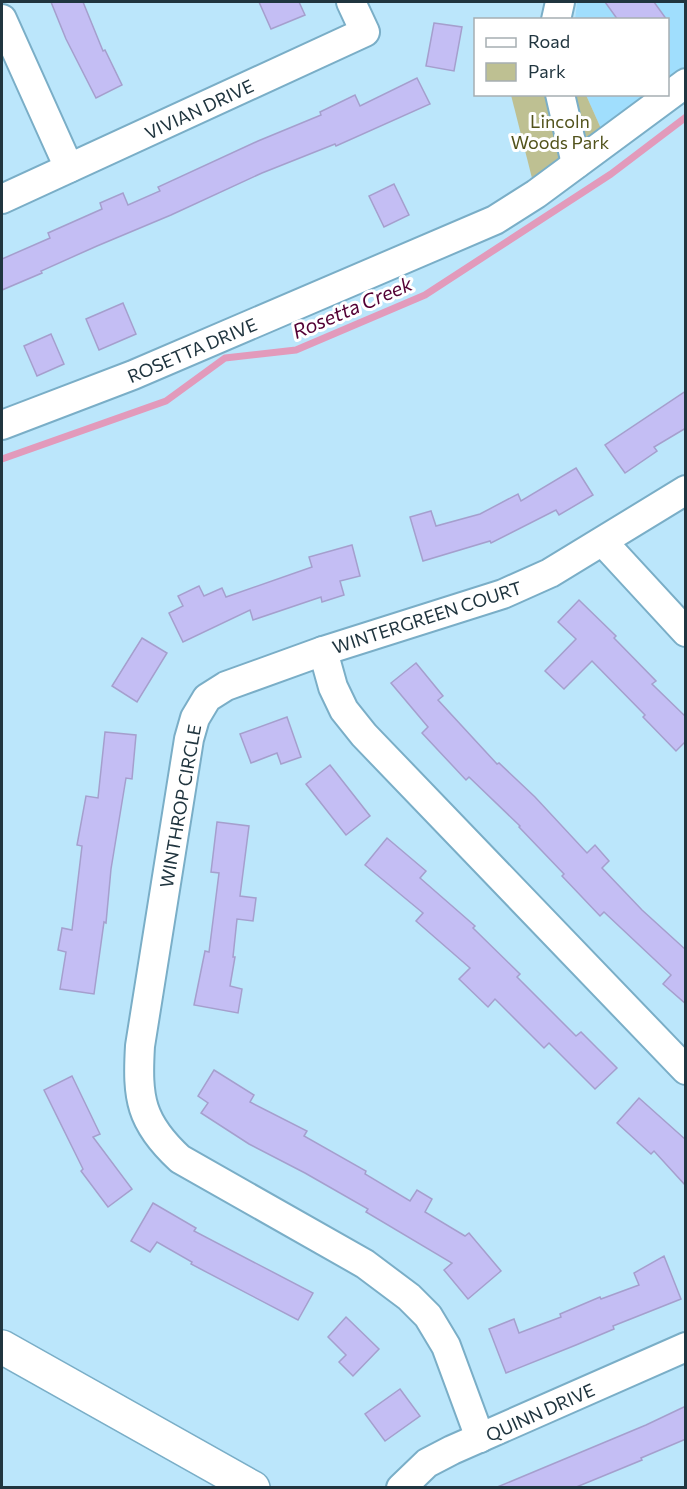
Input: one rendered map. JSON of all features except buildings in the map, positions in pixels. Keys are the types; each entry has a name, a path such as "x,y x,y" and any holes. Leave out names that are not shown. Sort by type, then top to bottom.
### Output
{"main road":[{"path":"2,1347 253,1488"}],"street":[{"name":"VIVIAN DRIVE","path":"2,199 365,32 351,2"},
{"path":"556,18 560,2"},
{"path":"2,19 69,168"},
{"name":"ROSETTA DRIVE","path":"669,96 686,83"},
{"path":"560,96 576,164"},
{"name":"ROSETTA DRIVE","path":"2,425 133,375 495,220 536,194 668,96"},
{"name":"WINTERGREEN COURT","path":"323,651 503,594 550,573 686,490"},
{"path":"603,542 686,632"},
{"path":"323,651 333,687 344,710 364,735 686,1070"},
{"name":"WINTHROP CIRCLE","path":"323,651 226,686 207,698 195,718 189,739 140,1046 138,1077 141,1102 150,1124 162,1142 180,1159 365,1264 409,1297 428,1316 446,1346 480,1438"},
{"name":"QUINN DRIVE","path":"401,1488 427,1463 452,1450 686,1347"}],"shaded area":[{"path":"577,2 685,2 685,83 669,95 669,18 575,18"},
{"path":"586,96 668,96 607,142"}],"green space":[{"name":"Lincoln Woods Park","path":"511,96 586,96 607,142 536,194"}],"waterway":[{"name":"Rosetta Creek","path":"2,459 166,401 225,358 296,350 425,295 611,174 686,117"}]}
